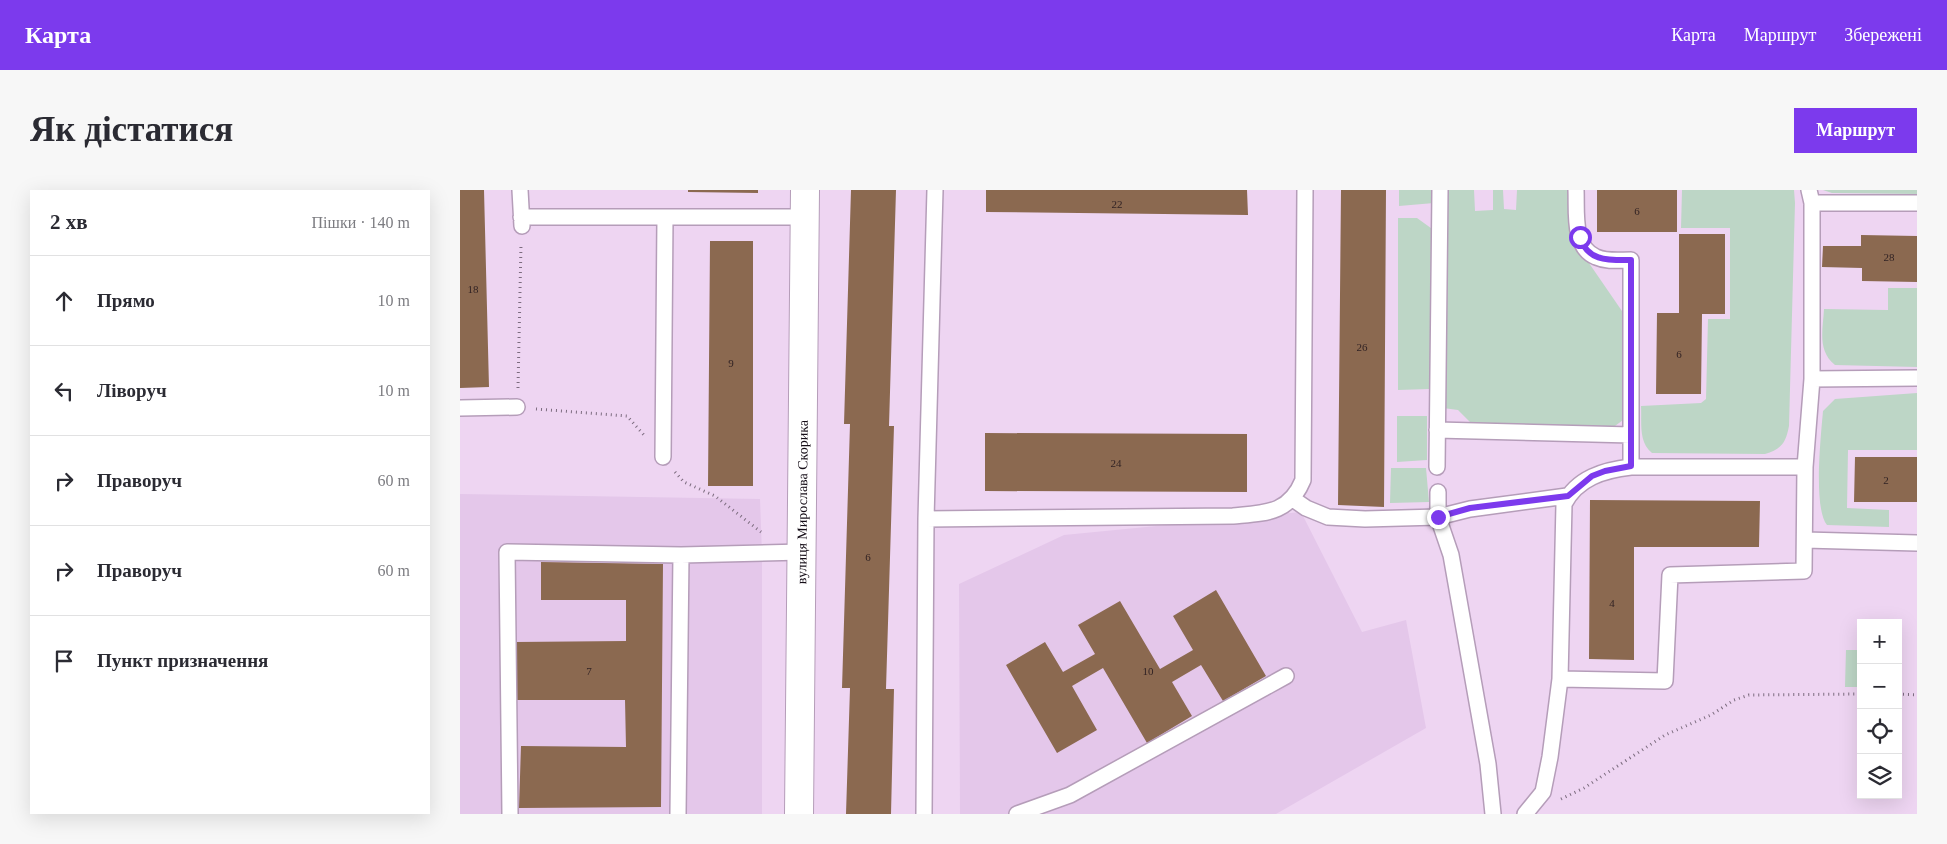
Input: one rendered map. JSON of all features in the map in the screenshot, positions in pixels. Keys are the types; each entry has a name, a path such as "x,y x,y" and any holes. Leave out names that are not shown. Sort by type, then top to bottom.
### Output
{"street":[{"name":"вулиця Мирослава Скорика","path":"799,814 792,552 806,190"}],"lane":[{"path":"520,190 521,222 665,217 805,217"},
{"path":"924,814 926,519 935,190"},
{"path":"926,519 1233,516 1267,513 1282,507 1293,499 1303,480 1305,190"},
{"path":"1437,467 1440,190"},
{"path":"1576,190 1578,231 1582,243 1588,252 1603,259 1631,260 1631,466"},
{"path":"1560,679 1666,681 1670,575 1804,571 1805,467 1812,379 1810,196 1917,202"},
{"path":"663,458 665,217"},
{"path":"1812,379 1917,378"},
{"path":"460,408 517,407"},
{"path":"1437,430 1631,435"},
{"path":"1525,814 1543,792 1550,757 1560,679 1563,511 1568,496 1592,476 1605,471 1631,466 1805,467"},
{"path":"1438,492 1438,517 1451,554 1488,764 1493,814"},
{"path":"1293,499 1306,508 1328,517 1365,519 1438,517 1470,508 1568,496"},
{"path":"1805,540 1917,543"},
{"path":"510,814 507,552 681,555 792,552"},
{"path":"678,814 681,555"},
{"path":"1017,814 1070,795 1286,676"}],"path":[{"path":"521,222 517,407 627,416 684,482 715,496 763,534 792,552"},
{"path":"1553,803 1584,788 1665,736 1749,695 1857,694"},
{"path":"1902,694 1917,695"}],"shaded area":[{"path":"460,494 760,499 762,554 762,814 460,814"},
{"path":"1301,512 1362,632 1406,620 1426,728 1276,814 960,814 959,584 1064,535"}],"green space":[{"path":"1399,190 1434,190 1434,203 1399,206"},
{"path":"1446,190 1474,190 1475,211 1493,210 1493,190 1503,190 1504,209 1516,210 1517,190 1569,190 1580,250 1624,314 1623,420 1615,426 1472,424 1458,410 1443,408 1447,269"},
{"path":"1682,190 1794,190 1789,426 1782,444 1776,450 1765,454 1652,453 1643,438 1641,406 1701,403 1706,399 1708,319 1730,319 1730,228 1681,228"},
{"path":"1823,190 1917,190 1917,194 1832,193"},
{"path":"1398,218 1417,218 1435,231 1435,301 1429,389 1398,390"},
{"path":"1888,288 1917,288 1917,367 1835,365 1829,359 1823,346 1824,309 1888,310"},
{"path":"1917,393 1917,450 1848,450 1847,508 1889,510 1889,527 1827,525 1820,503 1819,488 1823,411 1835,399"},
{"path":"1397,416 1427,416 1427,460 1397,462"},
{"path":"1391,468 1426,468 1429,502 1390,503"},
{"path":"1846,650 1857,650 1857,687 1845,687"}],"building":[{"path":"460,190 484,190 489,387 460,388"},
{"path":"688,190 758,190 758,193 688,192"},
{"path":"851,190 896,190 889,426 894,426 886,689 894,689 891,814 846,814 850,688 842,688 850,424 844,424"},
{"path":"986,190 1247,190 1248,215 986,212"},
{"path":"1341,190 1386,190 1384,507 1338,505"},
{"path":"1597,190 1677,190 1677,232 1597,232"},
{"path":"1679,234 1725,234 1725,314 1702,314 1701,394 1656,394 1657,313 1679,313"},
{"path":"1861,235 1917,236 1917,282 1862,281 1862,268 1822,267 1823,246 1861,246"},
{"path":"710,241 753,241 753,486 708,486"},
{"path":"985,433 1247,434 1247,492 985,491"},
{"path":"1855,457 1917,457 1917,502 1854,502"},
{"path":"1590,500 1760,501 1759,547 1634,547 1634,660 1589,659"},
{"path":"541,562 663,564 661,807 519,808 521,746 626,747 625,700 515,700 516,642 626,641 626,600 541,600"},
{"path":"1216,590 1266,676 1223,701 1201,665 1172,682 1192,716 1147,743 1103,668 1072,686 1097,730 1057,753 1006,665 1045,642 1063,672 1095,654 1078,625 1120,601 1160,669 1193,650 1173,616"}],"route":[{"path":"1438,517 1470,508 1568,496 1592,476 1605,471 1631,466 1631,260 1603,259 1591,255 1580,237"}]}
